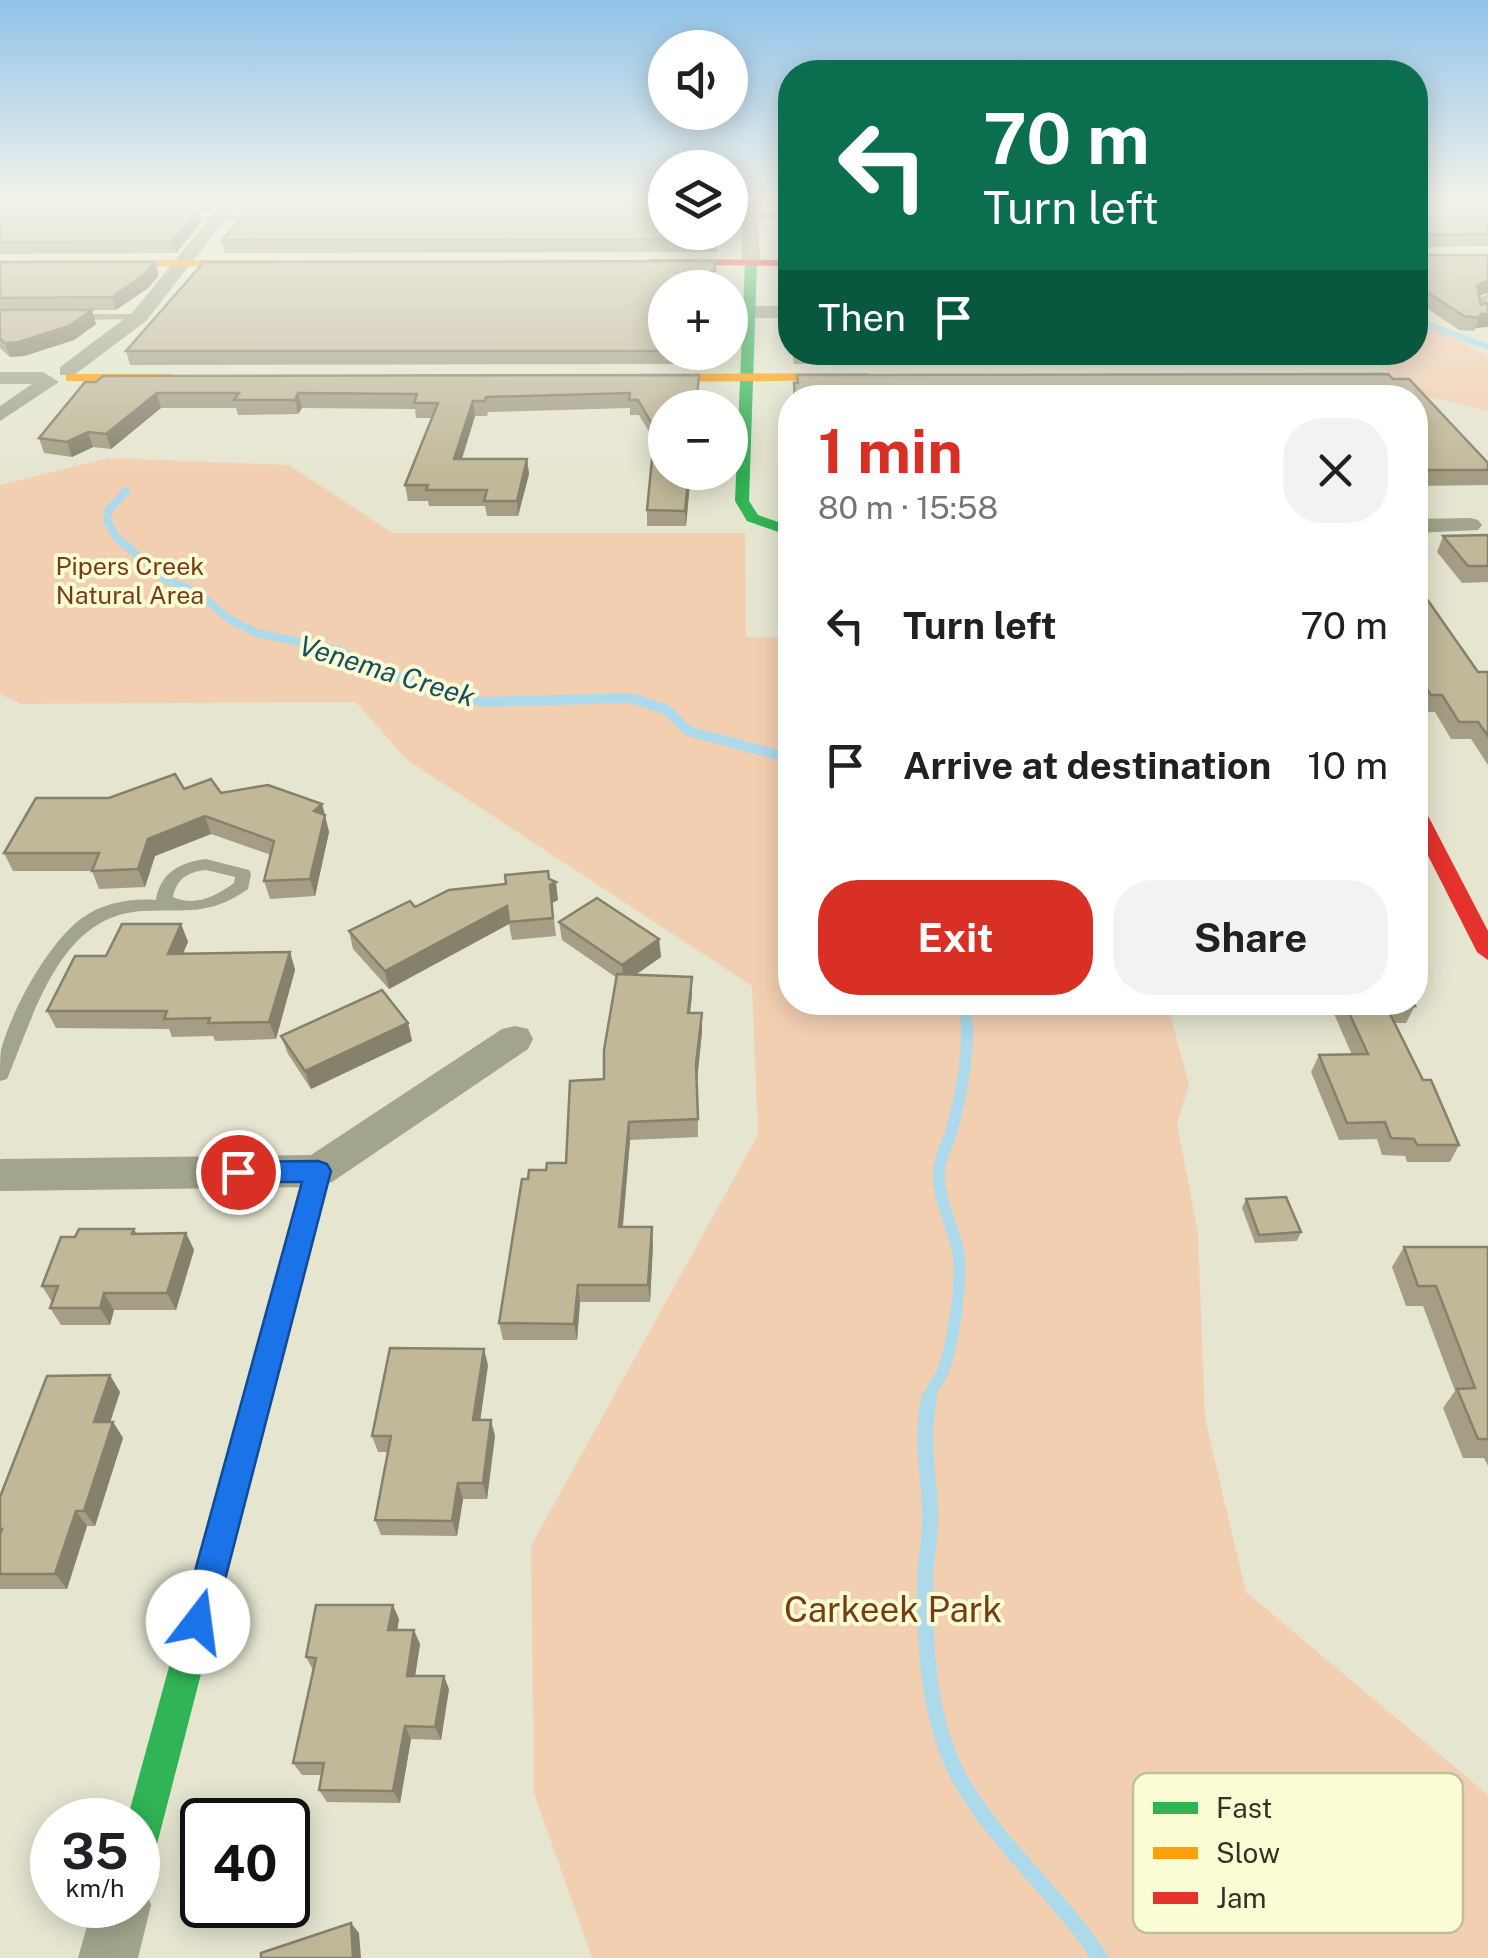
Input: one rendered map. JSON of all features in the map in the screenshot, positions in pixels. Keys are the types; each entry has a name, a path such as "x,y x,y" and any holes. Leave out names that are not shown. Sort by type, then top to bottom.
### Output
{"street":[{"path":"0,415 139,317 160,293"},
{"path":"750,293 742,501 748,515 778,528"},
{"path":"749,312 778,312"},
{"path":"608,378 884,377"},
{"path":"0,378 190,378"},
{"path":"1428,526 1470,525"},
{"path":"1428,835 1488,952"},
{"path":"0,1175 318,1171 515,1039"},
{"path":"151,1798 318,1171"},
{"path":"108,1958 116,1928"}],"lane":[{"path":"1480,313 1481,300 1488,298"},
{"path":"60,317 139,317"},
{"path":"0,1074 45,973 76,928 108,910 140,904 182,907"}],"green space":[{"path":"1428,324 1488,357 1488,411 1428,397 1428,385 1405,385 1380,365 1428,365"},
{"name":"Carkeek Park","path":"108,458 289,465 392,533 745,533 746,637 778,638 778,1015 1170,1015 1189,1085 1177,1124 1198,1233 1205,1419 1246,1592 1462,1773 1133,1773 1133,1933 1463,1933 1463,1774 1488,1795 1488,1958 592,1958 534,1793 531,1546 758,1135 752,986 406,759 356,702 21,704 0,694 0,485"}],"building":[{"path":"0,293 117,293 112,297 0,298"},
{"path":"177,293 648,293 648,351 126,351"},
{"path":"1429,293 1479,293 1481,305 1488,303 1488,314 1479,318 1464,316"},
{"path":"0,310 92,310 69,326 5,343 0,339"},
{"path":"1388,374 1393,379 1409,379 1415,385 794,385 798,383 797,375"},
{"path":"699,375 698,390 648,390 648,417 638,400 629,400 630,393 486,397 485,401 473,401 454,459 527,459 517,501 484,501 487,490 426,490 428,485 405,485 438,403 414,403 417,394 298,393 295,400 234,400 239,393 157,393 106,434 88,432 67,442 39,438 85,382 96,382 103,376"},
{"path":"1428,399 1488,463 1488,470 1428,470"},
{"path":"649,490 687,490 685,511 647,510"},
{"path":"1488,535 1488,566 1468,566 1443,536"},
{"path":"1428,601 1478,672 1488,672 1488,736 1478,722 1459,722 1442,695 1431,695"},
{"path":"175,774 184,789 211,779 221,793 268,785 322,804 314,811 325,815 310,879 264,881 274,841 205,816 148,839 138,869 92,871 99,853 4,853 36,798 109,798"},
{"path":"548,871 549,879 556,882 550,885 553,918 509,922 507,906 385,971 349,931 410,901 415,907 449,890 506,884 505,875"},
{"path":"597,898 659,939 622,965 559,922"},
{"path":"122,924 181,924 168,954 290,952 269,1022 164,1019 167,1011 47,1011 75,956 106,956"},
{"path":"617,974 692,977 688,1013 702,1013 696,1064 698,1119 629,1122 619,1227 652,1227 648,1285 578,1285 574,1324 499,1323 522,1179 528,1179 529,1170 546,1170 547,1163 566,1163 570,1081 604,1079 604,1050"},
{"path":"382,990 408,1023 305,1071 281,1036"},
{"path":"1350,1015 1390,1015 1423,1080 1431,1080 1459,1145 1417,1145 1414,1139 1391,1138 1385,1122 1347,1123 1319,1055 1368,1054"},
{"path":"1286,1197 1301,1232 1259,1235 1246,1199"},
{"path":"79,1229 134,1229 132,1234 186,1233 167,1293 104,1293 100,1308 50,1308 58,1286 42,1286 61,1237 75,1237"},
{"path":"1404,1247 1488,1247 1488,1439 1478,1439 1457,1389 1475,1388 1436,1286 1418,1286"},
{"path":"390,1348 484,1349 473,1420 491,1420 483,1483 458,1483 452,1521 375,1520 391,1436 372,1436"},
{"path":"110,1375 94,1422 113,1422 84,1511 76,1511 55,1574 0,1574 0,1497 47,1376"},
{"path":"316,1605 393,1605 388,1630 414,1630 407,1676 444,1676 435,1727 405,1726 393,1791 319,1790 324,1763 293,1763 316,1658 306,1657"},
{"path":"351,1923 353,1958 261,1958 261,1953"}],"waterway":[{"path":"1428,325 1488,347"},
{"name":"Venema Creek","path":"126,491 108,511 107,520 116,537 166,580 197,592 229,619 257,633 313,645"},
{"name":"Venema Creek","path":"302,643 338,651 385,675 432,683 482,702 631,698 667,710 688,731 778,755"},
{"name":"Venema Creek","path":"928,1401 946,1361 958,1295 958,1251 943,1201 939,1169 965,1067 966,1015"},
{"name":"Venema Creek","path":"929,1398 925,1442 930,1520 926,1630 930,1682 941,1732 960,1779 975,1803 1100,1958"}],"traffic: fast":[{"path":"750,293 742,501 752,518 778,527"},
{"path":"151,1798 318,1171"}],"traffic: slow":[{"path":"631,378 866,377"},
{"path":"71,378 171,378"}],"traffic: jam":[{"path":"1428,835 1488,952"}],"route":[{"path":"198,1622 318,1171 238,1172"}],"park label":[{"name":"Pipers Creek Natural Area","path":"130,580"}]}
